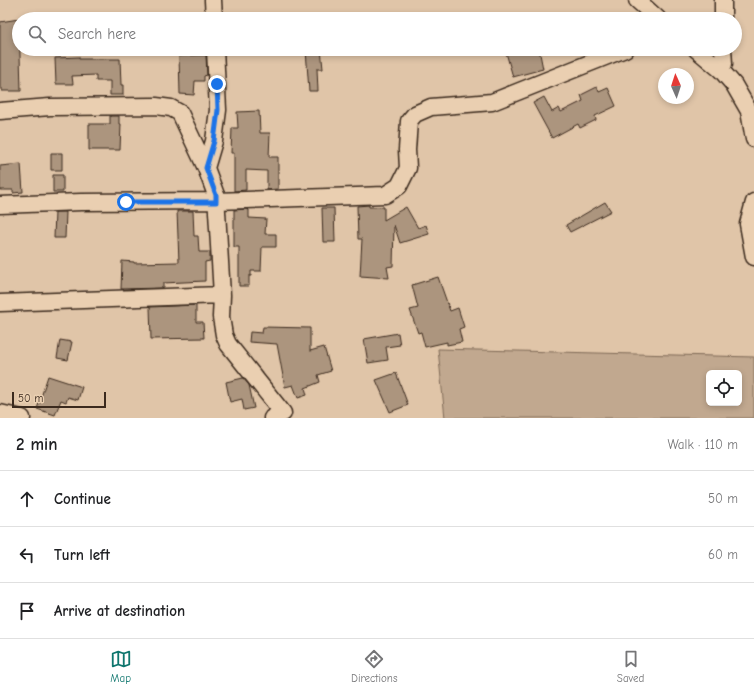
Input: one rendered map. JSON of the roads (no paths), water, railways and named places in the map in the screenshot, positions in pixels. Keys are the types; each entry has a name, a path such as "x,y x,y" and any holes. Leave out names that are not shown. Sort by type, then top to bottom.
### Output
{"street":[{"path":"213,0 214,12"},
{"path":"637,0 650,12"},
{"path":"723,0 723,12"},
{"path":"206,168 214,141 218,110 215,56"},
{"path":"0,205 80,202 216,202 385,195 399,186 408,168 407,150 409,120 415,114 431,107 492,102 607,56"},
{"path":"704,56 721,70 734,85 754,101"},
{"path":"734,85 749,111 754,139"},
{"path":"0,111 50,107 156,106 172,108 180,113 206,168 216,195 222,296 221,317 224,335 228,344 283,413 272,418"},
{"path":"754,202 748,224 754,257"},
{"path":"0,303 222,296"},
{"path":"0,412 22,418"}]}
